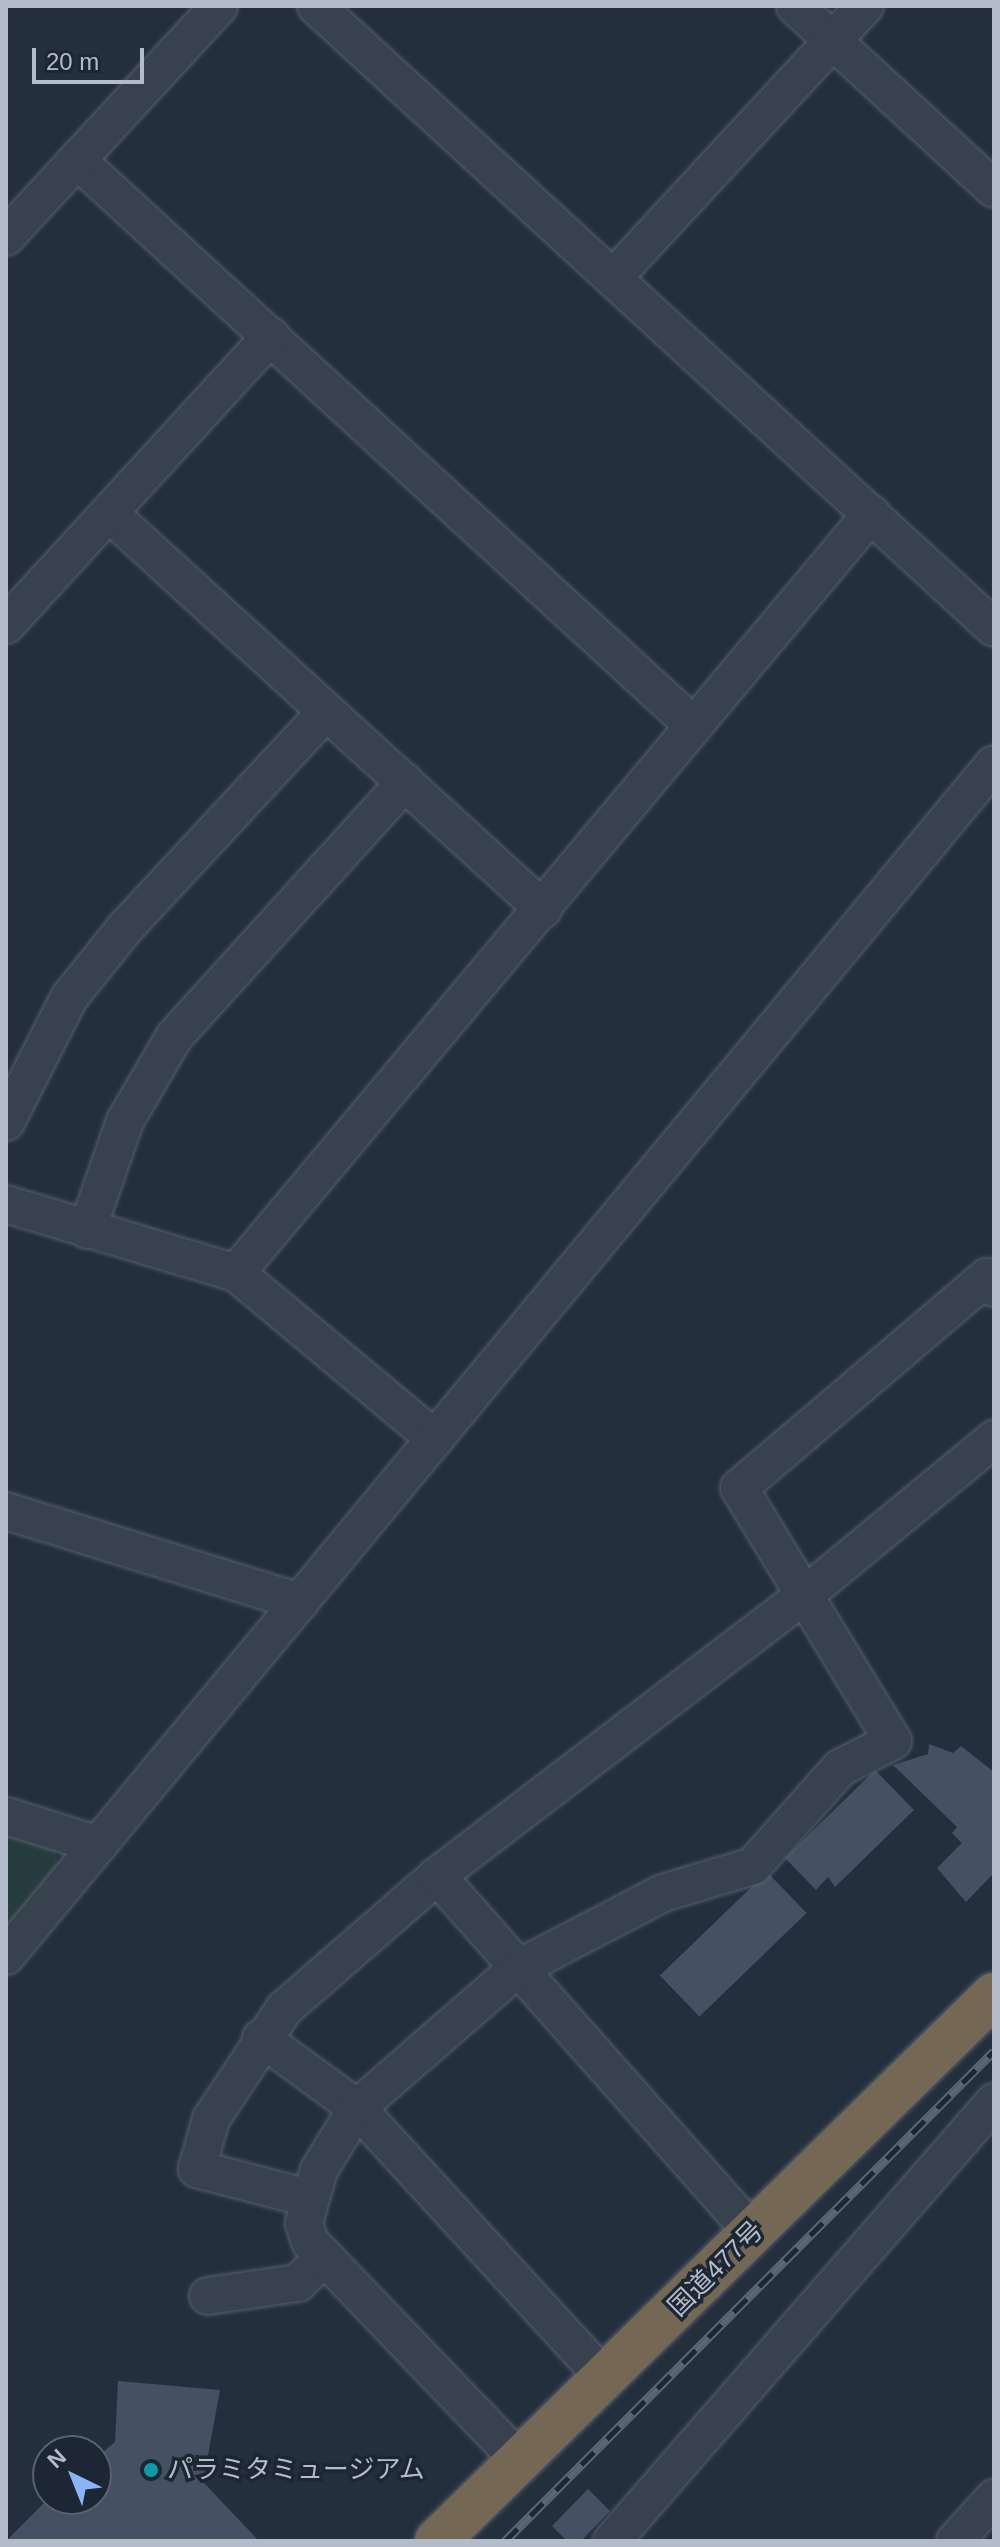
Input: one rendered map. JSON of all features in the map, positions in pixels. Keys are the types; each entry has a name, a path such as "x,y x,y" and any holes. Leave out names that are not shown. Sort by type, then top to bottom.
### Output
{"highway":[{"name":"国道477号","path":"437,2541 994,1995"}],"street":[{"path":"6,237 219,6"},
{"path":"316,6 994,628"},
{"path":"795,6 994,189"},
{"path":"613,278 865,6"},
{"path":"77,160 694,726"},
{"path":"6,625 111,515 271,336"},
{"path":"236,1273 871,514"},
{"path":"111,515 543,909"},
{"path":"6,1122 69,998 125,928 326,712"},
{"path":"6,1956 994,764"},
{"path":"87,1230 125,1121 174,1037 405,782"},
{"path":"6,1204 236,1273 435,1439"},
{"path":"520,2461 324,2257 304,2223 308,2198 357,2108 517,1969 663,1893 753,1866 840,1768 893,1741 739,1488 987,1277 994,1288"},
{"path":"308,2198 197,2169 219,2102 284,2009 437,1876 806,1594 994,1439"},
{"path":"6,1511 300,1602"},
{"path":"6,1816 99,1845"},
{"path":"437,1876 753,2233"},
{"path":"261,2038 357,2108 605,2379"},
{"path":"612,2541 994,2102"},
{"path":"208,2296 298,2283 324,2257"},
{"path":"955,2541 994,2498"}],"green space":[{"path":"6,1834 55,1849 59,1865 6,1929"}],"building":[{"path":"929,1744 953,1753 961,1746 994,1772 994,1873 966,1902 937,1868 962,1843 952,1833 957,1827 893,1765 928,1754"},
{"path":"875,1770 914,1810 835,1887 828,1877 816,1890 785,1858"},
{"path":"767,1872 807,1913 699,2017 660,1976"},
{"name":"パラミタミュージアム","path":"118,2381 220,2390 203,2482 259,2541 6,2541 32,2515 112,2515 112,2445 115,2442"},
{"path":"588,2489 610,2511 581,2541 567,2541 552,2526"}],"railway":[{"path":"505,2541 994,2051"}],"place":[{"name":"パラミタミュージアム","path":"151,2470"}]}
